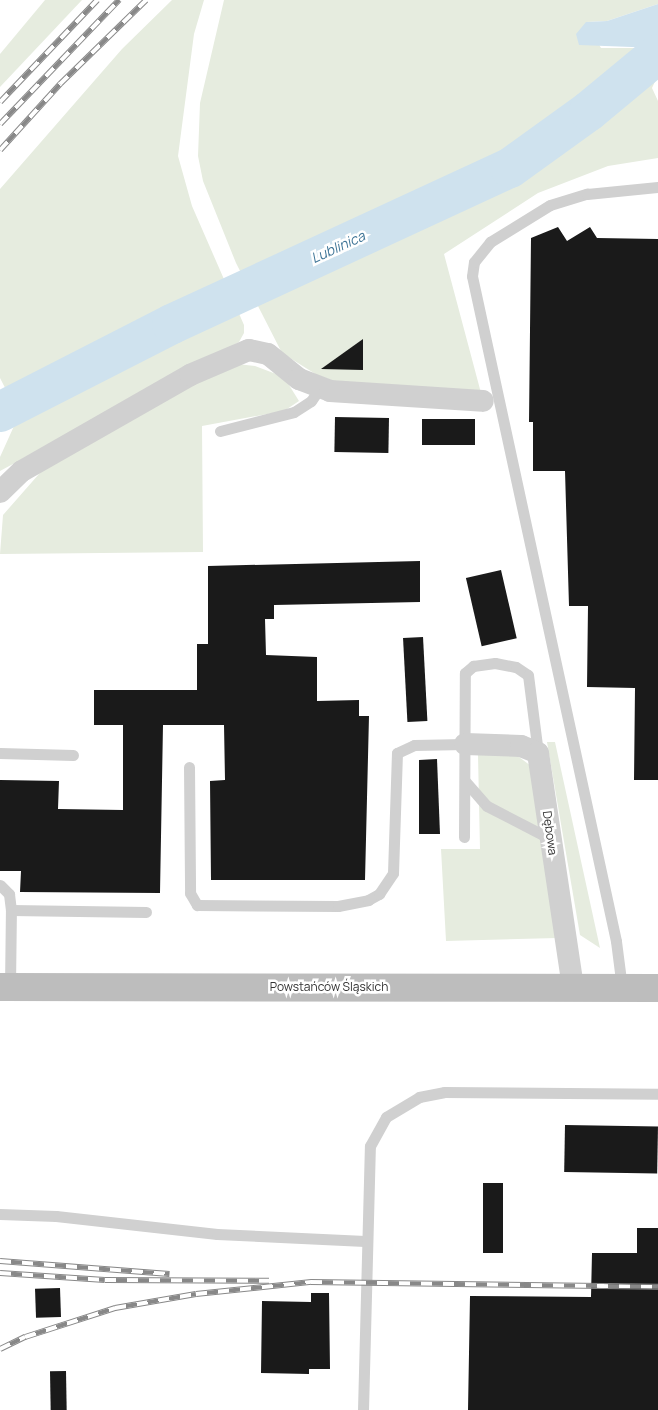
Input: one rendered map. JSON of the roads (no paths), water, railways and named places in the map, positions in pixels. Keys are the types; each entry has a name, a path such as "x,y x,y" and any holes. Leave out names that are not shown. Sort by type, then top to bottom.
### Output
{"main road":[{"name":"Powstańców Śląskich","path":"5,987 658,988"}],"street":[{"path":"0,492 22,471 190,375 238,353 258,350 268,354 288,372 319,389 491,401"},
{"path":"465,744 521,746 538,753"},
{"name":"Dębowa","path":"538,753 573,987"}],"lane":[{"path":"622,988 491,401 474,292 474,262 480,251 550,205 587,194 658,187"},
{"path":"220,431 294,412 311,401 319,389"},
{"path":"464,837 465,673 473,666 495,662 516,666 528,675 538,753"},
{"path":"189,767 190,893 197,905 338,906 368,900 379,894 393,873 397,753 414,745 465,744"},
{"path":"0,753 73,755"},
{"path":"465,781 487,806 551,839"},
{"path":"0,885 9,894 11,910 5,987"},
{"path":"11,910 146,912"},
{"path":"363,1410 365,1241 370,1146 377,1128 399,1106 419,1097 469,1091 658,1094"},
{"path":"0,1214 56,1216 217,1234 365,1241"}],"water":[{"path":"658,4 658,48 579,45 576,34 586,22 607,21"}],"waterway":[{"name":"Lublinica","path":"0,412 172,324 510,168 589,111 658,54"}],"railway":[{"path":"0,102 97,0"},
{"path":"0,124 119,0"},
{"path":"0,150 60,84 146,0"},
{"path":"0,1261 170,1274"},
{"path":"0,1273 105,1280 269,1281"},
{"path":"0,1349 25,1337 115,1308 196,1294 311,1282 658,1287"}]}
